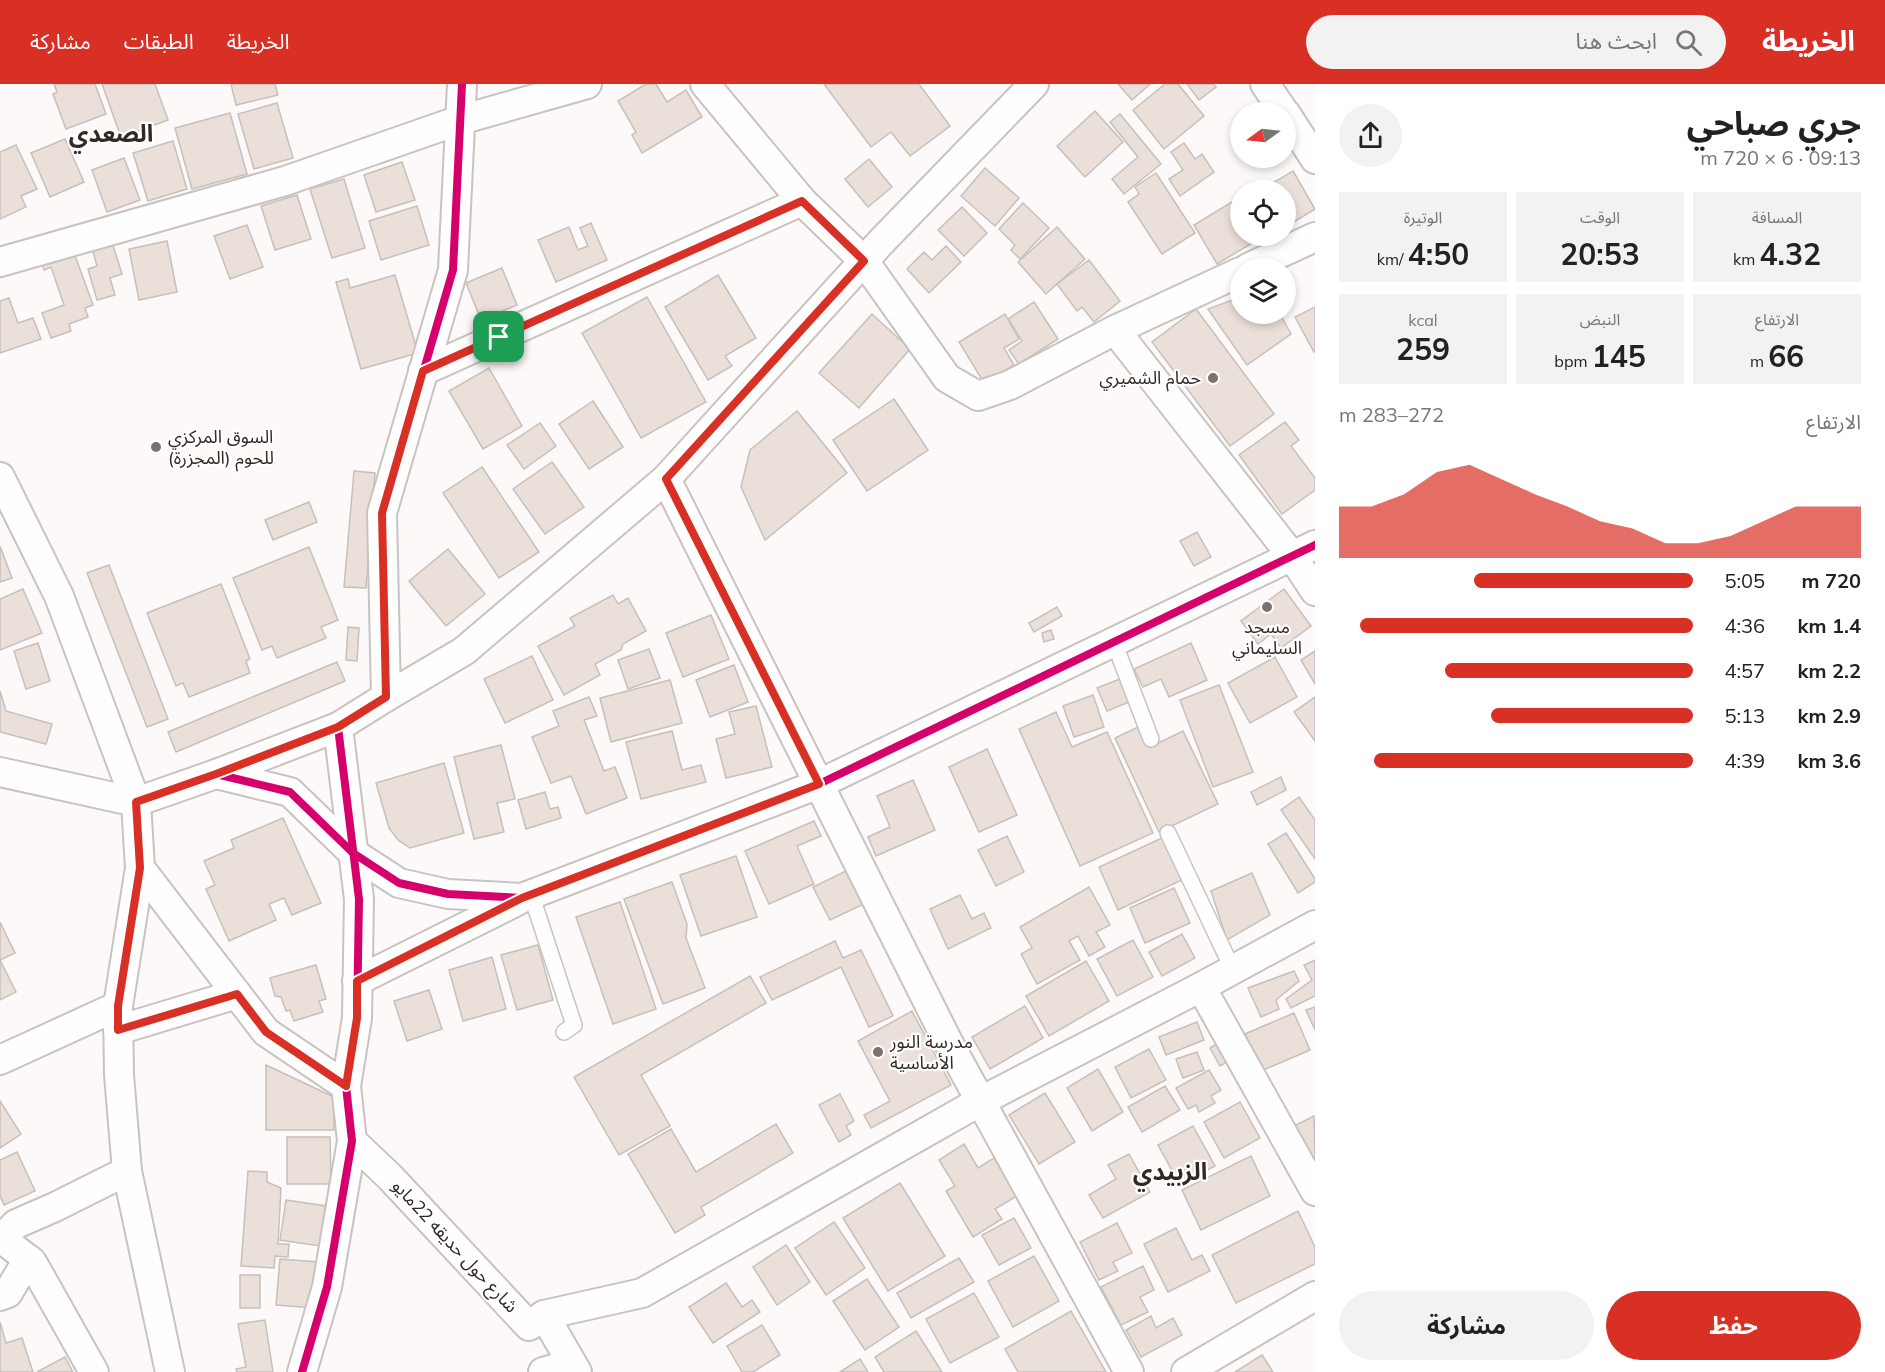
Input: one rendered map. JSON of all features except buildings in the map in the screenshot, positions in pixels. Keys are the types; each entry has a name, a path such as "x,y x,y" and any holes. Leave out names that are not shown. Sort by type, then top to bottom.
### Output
{"street":[{"path":"386,697 382,513 453,270 462,84"},
{"path":"0,262 285,181 460,120 587,84"},
{"path":"705,84 802,201 864,261 947,378 978,396 1010,385 1115,330 1230,277"},
{"path":"3,776 136,802 338,727 464,651 666,479 864,261 1034,84"},
{"path":"1265,84 1277,102"},
{"path":"1296,130 1315,159"},
{"path":"423,371 802,201"},
{"path":"1270,258 1315,237"},
{"path":"1115,330 1304,551 1315,591"},
{"path":"0,477 59,596 136,802 140,868 118,1018 119,1075 127,1171 163,1367"},
{"path":"666,479 980,1102 1129,1372"},
{"path":"357,981 526,896 819,784 1304,551"},
{"path":"302,1372 327,1287 352,1141 346,1086 357,1018 359,899 338,727"},
{"path":"216,774 290,792 353,853 399,883 448,894 526,896"},
{"path":"140,868 266,1032 346,1086"},
{"path":"544,1315 642,1293 980,1102 1202,987 1315,925"},
{"path":"1202,987 1315,1191"},
{"path":"0,1060 118,1018 237,994"},
{"name":"شارع حول حديقه 22مايو","path":"352,1141 390,1177 529,1326 544,1315 574,1368 543,1372"},
{"path":"94,1372 28,1259 1,1237 16,1224 127,1171"},
{"path":"0,1296 8,1293 28,1259"},
{"path":"1186,1372 1315,1296"}],"lane":[{"path":"1114,642 1151,739"},
{"path":"1168,833 1233,970"},
{"path":"526,896 574,1025 564,1032"}],"cycle path":[{"path":"302,1372 327,1287 352,1141 346,1086 357,1018 359,899 338,727 386,697 382,513 453,270 462,84"},
{"path":"216,774 290,792 353,853 399,883 448,894 522,898 819,784 1315,545"}],"place":[{"name":"حمام الشميري","path":"1213,378"},
{"name":"السوق المركزي للحوم (المجزرة)","path":"156,447"},
{"name":"مسجد السليماني","path":"1267,607"},
{"name":"مدرسة النور الأساسية","path":"878,1052"}],"district":[{"name":"الصعدي","path":"111,134"},
{"name":"الزبيدي","path":"1170,1172"}],"route":[{"path":"802,201 864,261 666,479 819,784 522,898 357,981 357,1018 346,1086 266,1032 237,994 118,1030 118,1006 140,868 136,802 338,727 386,697 382,513 423,371 499,337 802,201"}]}
